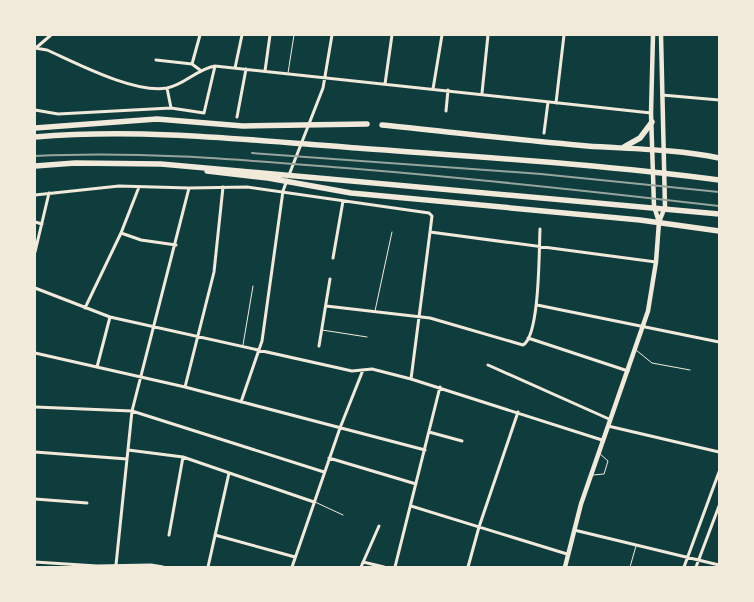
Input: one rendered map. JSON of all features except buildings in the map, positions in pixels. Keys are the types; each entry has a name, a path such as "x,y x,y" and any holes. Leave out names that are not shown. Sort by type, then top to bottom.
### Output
{"highway":[{"path":"35,128 157,119 229,125 367,124"},
{"path":"619,148 640,138 652,122"},
{"path":"382,125 514,140 663,150 719,158"},
{"path":"35,137 111,133 231,139 619,168 719,180"},
{"path":"35,166 75,163 160,164 719,214"},
{"path":"160,164 268,178 351,193 659,219 719,231"}],"main road":[{"path":"565,567 573,530 590,476 643,327 656,262 659,219 652,149 653,35"},
{"path":"659,219 665,208 661,35"}],"street":[{"path":"51,35 36,48 118,80 148,87 167,88 200,70 215,66 482,93 651,113"},
{"path":"192,64 200,35"},
{"path":"234,68 242,35"},
{"path":"264,71 270,35"},
{"path":"241,402 262,341 283,191 315,111 326,77 332,35"},
{"path":"386,84 392,35"},
{"path":"433,88 442,35"},
{"path":"482,93 488,35"},
{"path":"556,103 564,35"},
{"path":"156,60 192,64 200,70"},
{"path":"35,110 58,114 171,108 207,111 215,66"},
{"path":"237,117 246,70"},
{"path":"167,88 171,108"},
{"path":"446,111 448,90"},
{"path":"661,95 719,100"},
{"path":"544,133 548,102"},
{"path":"35,195 102,187 247,187 429,213 432,216 411,378"},
{"path":"85,308 121,233 139,187"},
{"path":"185,387 214,272 223,187"},
{"path":"116,565 132,410 176,245 189,188"},
{"path":"35,252 49,194"},
{"path":"333,258 343,201"},
{"path":"35,222 42,224"},
{"path":"326,306 430,318 523,345 528,338 537,305 540,229"},
{"path":"430,232 656,262"},
{"path":"121,233 141,240 176,245"},
{"path":"319,346 330,279"},
{"path":"35,288 110,317 352,371 372,369 411,378 602,440"},
{"path":"537,305 719,342"},
{"path":"97,367 110,317"},
{"path":"528,338 628,370"},
{"path":"35,353 185,387 425,450"},
{"path":"488,365 610,419"},
{"path":"292,567 329,458 363,370"},
{"path":"395,567 440,387"},
{"path":"35,407 132,410 324,472"},
{"path":"468,567 479,527 518,412"},
{"path":"607,426 719,452"},
{"path":"430,432 462,441"},
{"path":"128,450 183,457 314,502"},
{"path":"35,452 127,459"},
{"path":"169,535 183,457"},
{"path":"329,458 416,484"},
{"path":"208,567 229,472"},
{"path":"684,567 719,472"},
{"path":"35,499 88,503"},
{"path":"411,506 567,554"},
{"path":"696,567 719,506"},
{"path":"361,567 379,526"},
{"path":"573,530 719,564"},
{"path":"215,535 295,557"},
{"path":"35,562 97,567 151,565 163,567"},
{"path":"363,562 384,567"}],"lane":[{"path":"288,74 294,35"},
{"path":"375,312 392,232"},
{"path":"243,346 253,286"},
{"path":"321,330 367,337"},
{"path":"636,350 652,363 690,370"},
{"path":"590,476 604,474 608,461 598,452"},
{"path":"314,502 343,515"},
{"path":"630,567 636,545"}],"railway":[{"path":"252,153 541,174 719,192"},
{"path":"35,156 110,154 258,161 478,180 719,206"}]}
